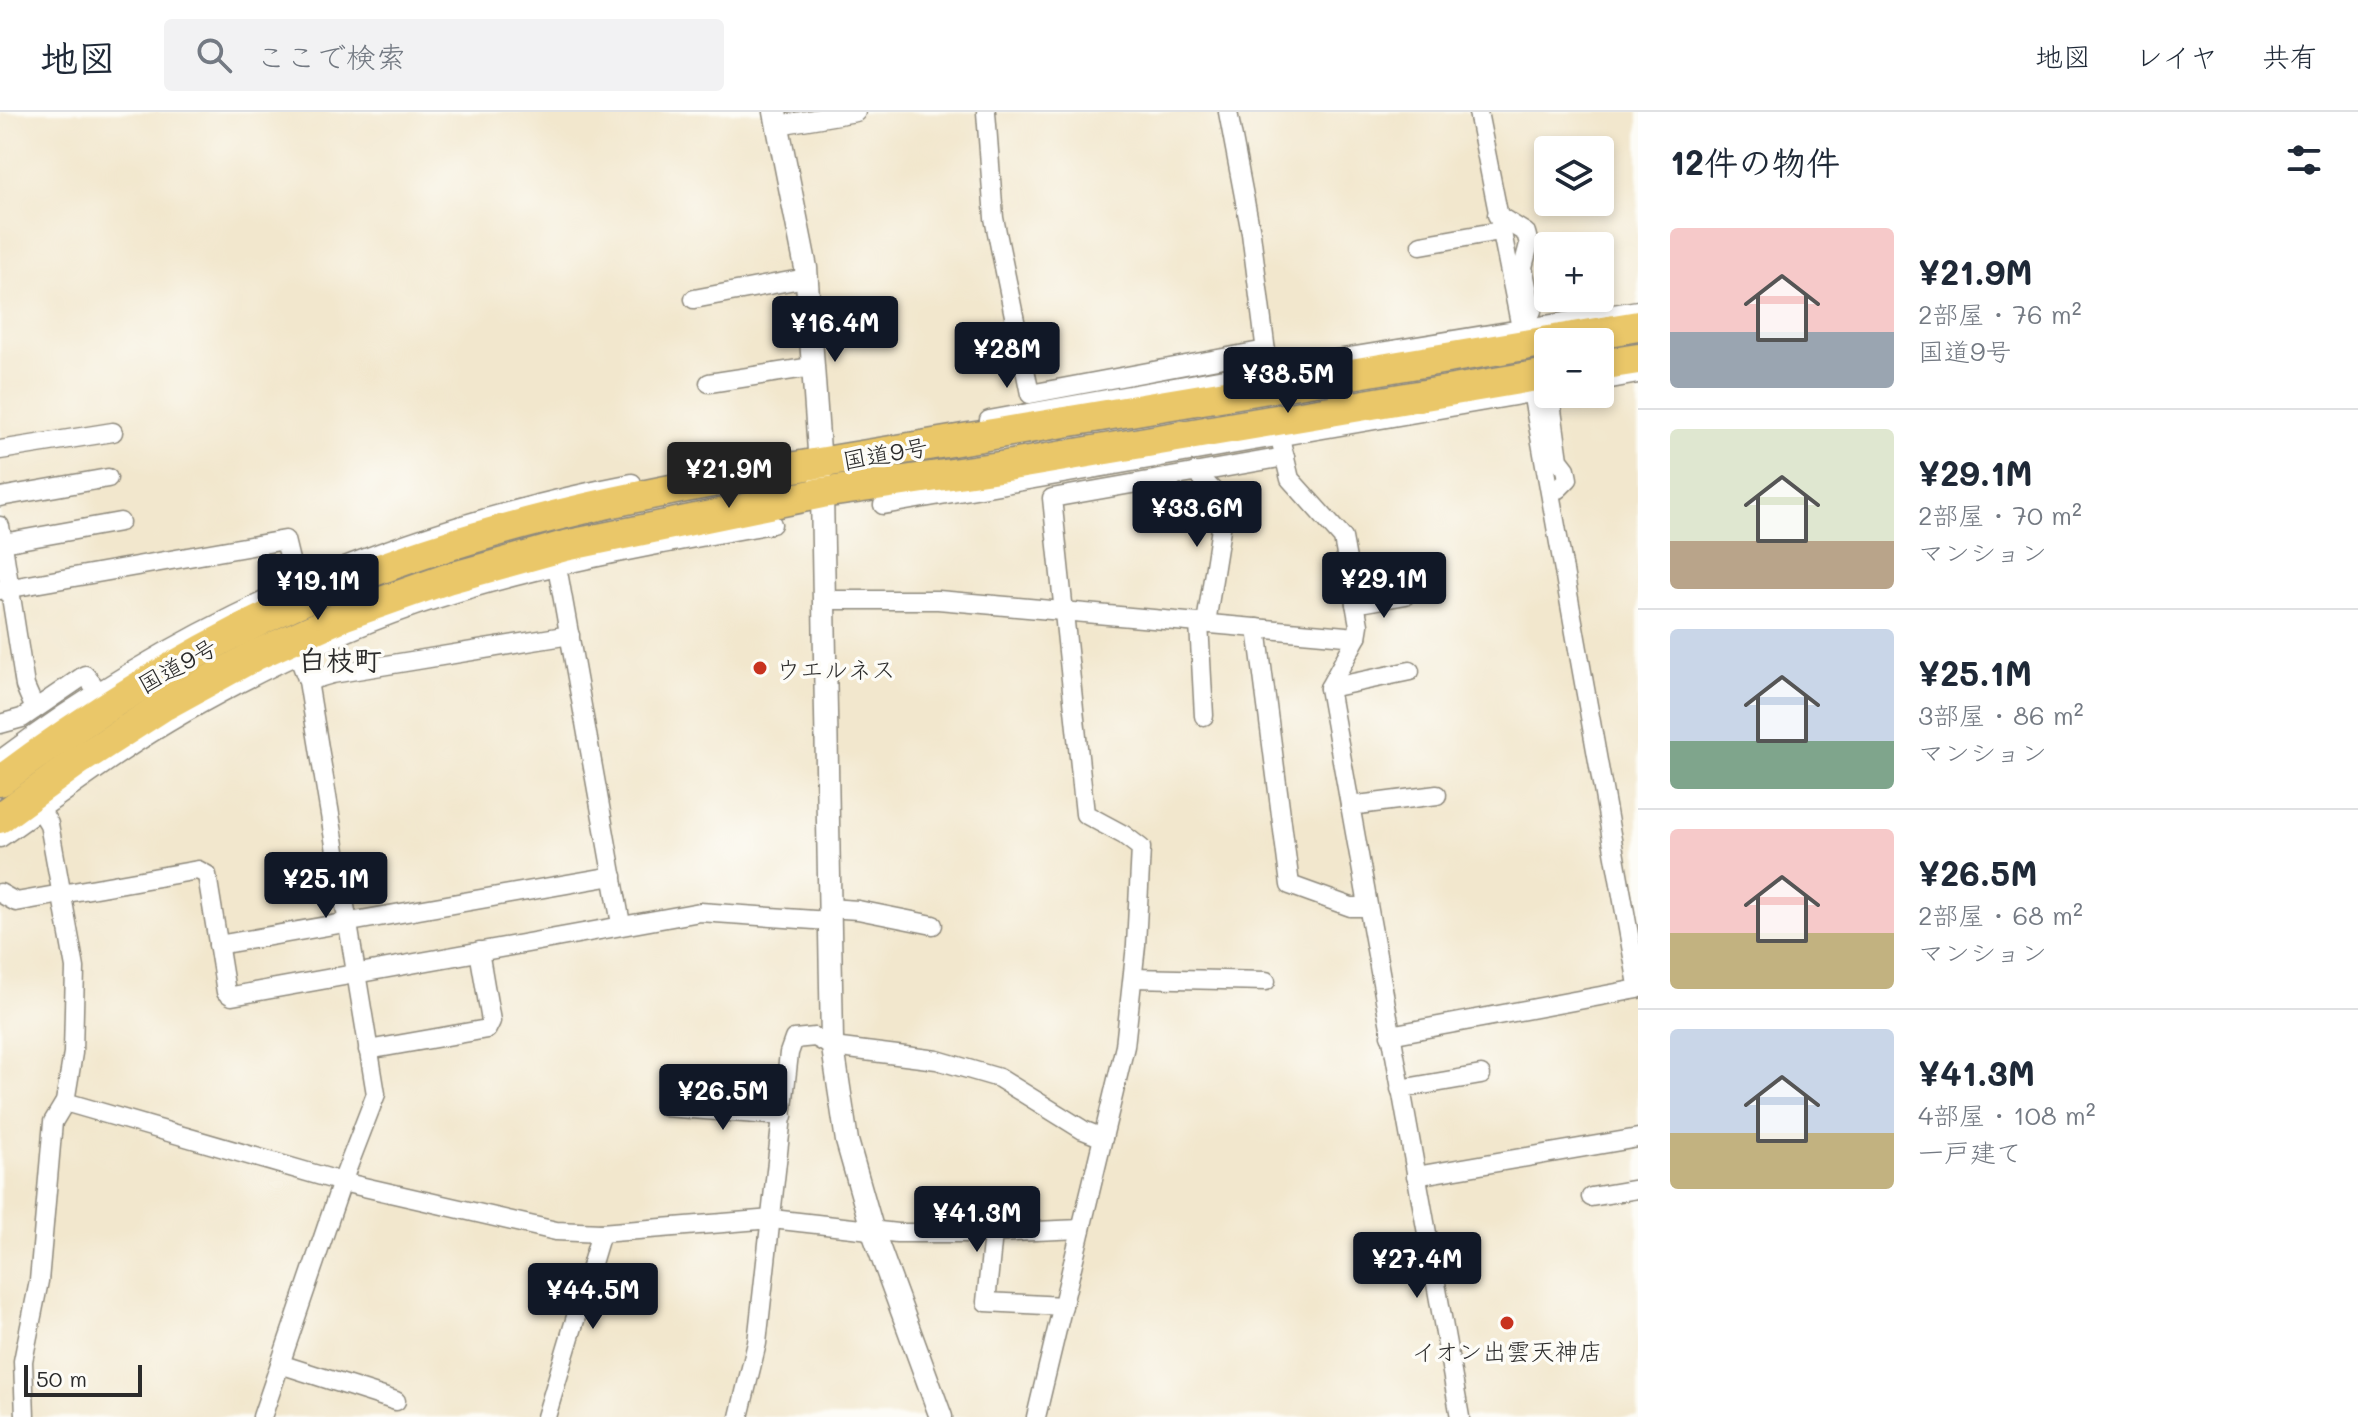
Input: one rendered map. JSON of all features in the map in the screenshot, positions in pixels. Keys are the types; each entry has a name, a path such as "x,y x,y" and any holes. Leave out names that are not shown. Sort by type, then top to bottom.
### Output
{"highway":[{"name":"国道9号","path":"0,818 78,761 128,738 165,705 256,655 345,615 565,546 716,516 928,438 1492,342 1638,326"},
{"path":"1614,363 1638,359"},
{"name":"国道9号","path":"0,781 66,732 159,673 251,624 343,583 449,545 626,492 1006,466 1223,429 1534,391"}],"street":[{"path":"856,112 776,119 806,278 820,478 833,1047 847,1141 873,1232 941,1417"},
{"path":"986,112 994,218 1030,394 1266,350"},
{"path":"1228,112 1251,233 1269,370"},
{"path":"1478,112 1521,328"},
{"path":"1421,245 1498,223 1526,233 1529,244 1523,267 1532,311"},
{"path":"694,299 806,278"},
{"path":"1146,400 1269,370 1492,342 1521,328 1638,310"},
{"path":"709,383 812,367"},
{"path":"1614,378 1638,374"},
{"path":"883,505 1280,438 1398,407"},
{"path":"1390,1035 1638,987 1550,490 1546,408"},
{"path":"1202,451 1223,429"},
{"path":"0,450 113,432"},
{"path":"872,440 928,438"},
{"path":"1280,438 1290,479 1343,538 1359,625 1357,637 1329,688 1460,1417"},
{"path":"1036,1417 1125,1046 1133,978 1141,848 1085,814 1052,498 1285,457"},
{"path":"0,760 136,668 239,611 346,564 454,527 560,497 626,492 748,461"},
{"path":"1006,466 1034,479"},
{"path":"1195,472 1225,503 1203,623 1204,716"},
{"path":"0,497 108,478"},
{"path":"693,538 716,516"},
{"path":"35,709 25,686 5,589 1,534 120,522"},
{"path":"0,838 128,738 329,640 428,603 557,566 772,524"},
{"path":"5,589 285,540 296,585"},
{"path":"557,566 621,924"},
{"path":"387,618 409,593"},
{"path":"1355,604 1406,595"},
{"path":"825,600 938,600 1357,637"},
{"path":"1257,628 1290,885 1351,907 1367,907"},
{"path":"308,681 332,674 570,635"},
{"path":"262,1417 342,1182 376,1094 308,681 298,655"},
{"path":"1329,688 1410,671"},
{"path":"0,724 22,718 85,675 99,692"},
{"path":"1350,806 1437,795"},
{"path":"25,1417 23,1361 39,1281 53,1122 65,1102 73,1053 75,968 49,824 40,809"},
{"path":"0,893 16,902 198,870 207,875 226,992 232,996 700,912 828,914 858,910 933,925"},
{"path":"218,945 613,876"},
{"path":"368,1050 487,1029 491,1021 479,951"},
{"path":"1133,978 1266,981"},
{"path":"739,1417 757,1343 789,1053 794,1039 815,1037 833,1047 937,1060 999,1078 1032,1102 1103,1138"},
{"path":"1400,1089 1481,1075"},
{"path":"65,1102 342,1182 556,1231 601,1233 772,1219 873,1232 993,1233 1081,1229"},
{"path":"665,1107 783,1116"},
{"path":"1416,1176 1638,1138"},
{"path":"1591,1197 1638,1189"},
{"path":"546,1417 601,1233"},
{"path":"993,1233 986,1302 1063,1306"},
{"path":"280,1364 396,1401"}],"place":[{"name":"ウエルネス","path":"760,668"},
{"name":"イオン出雲天神店","path":"1507,1323"}],"district":[{"name":"白枝町","path":"340,659"}]}
